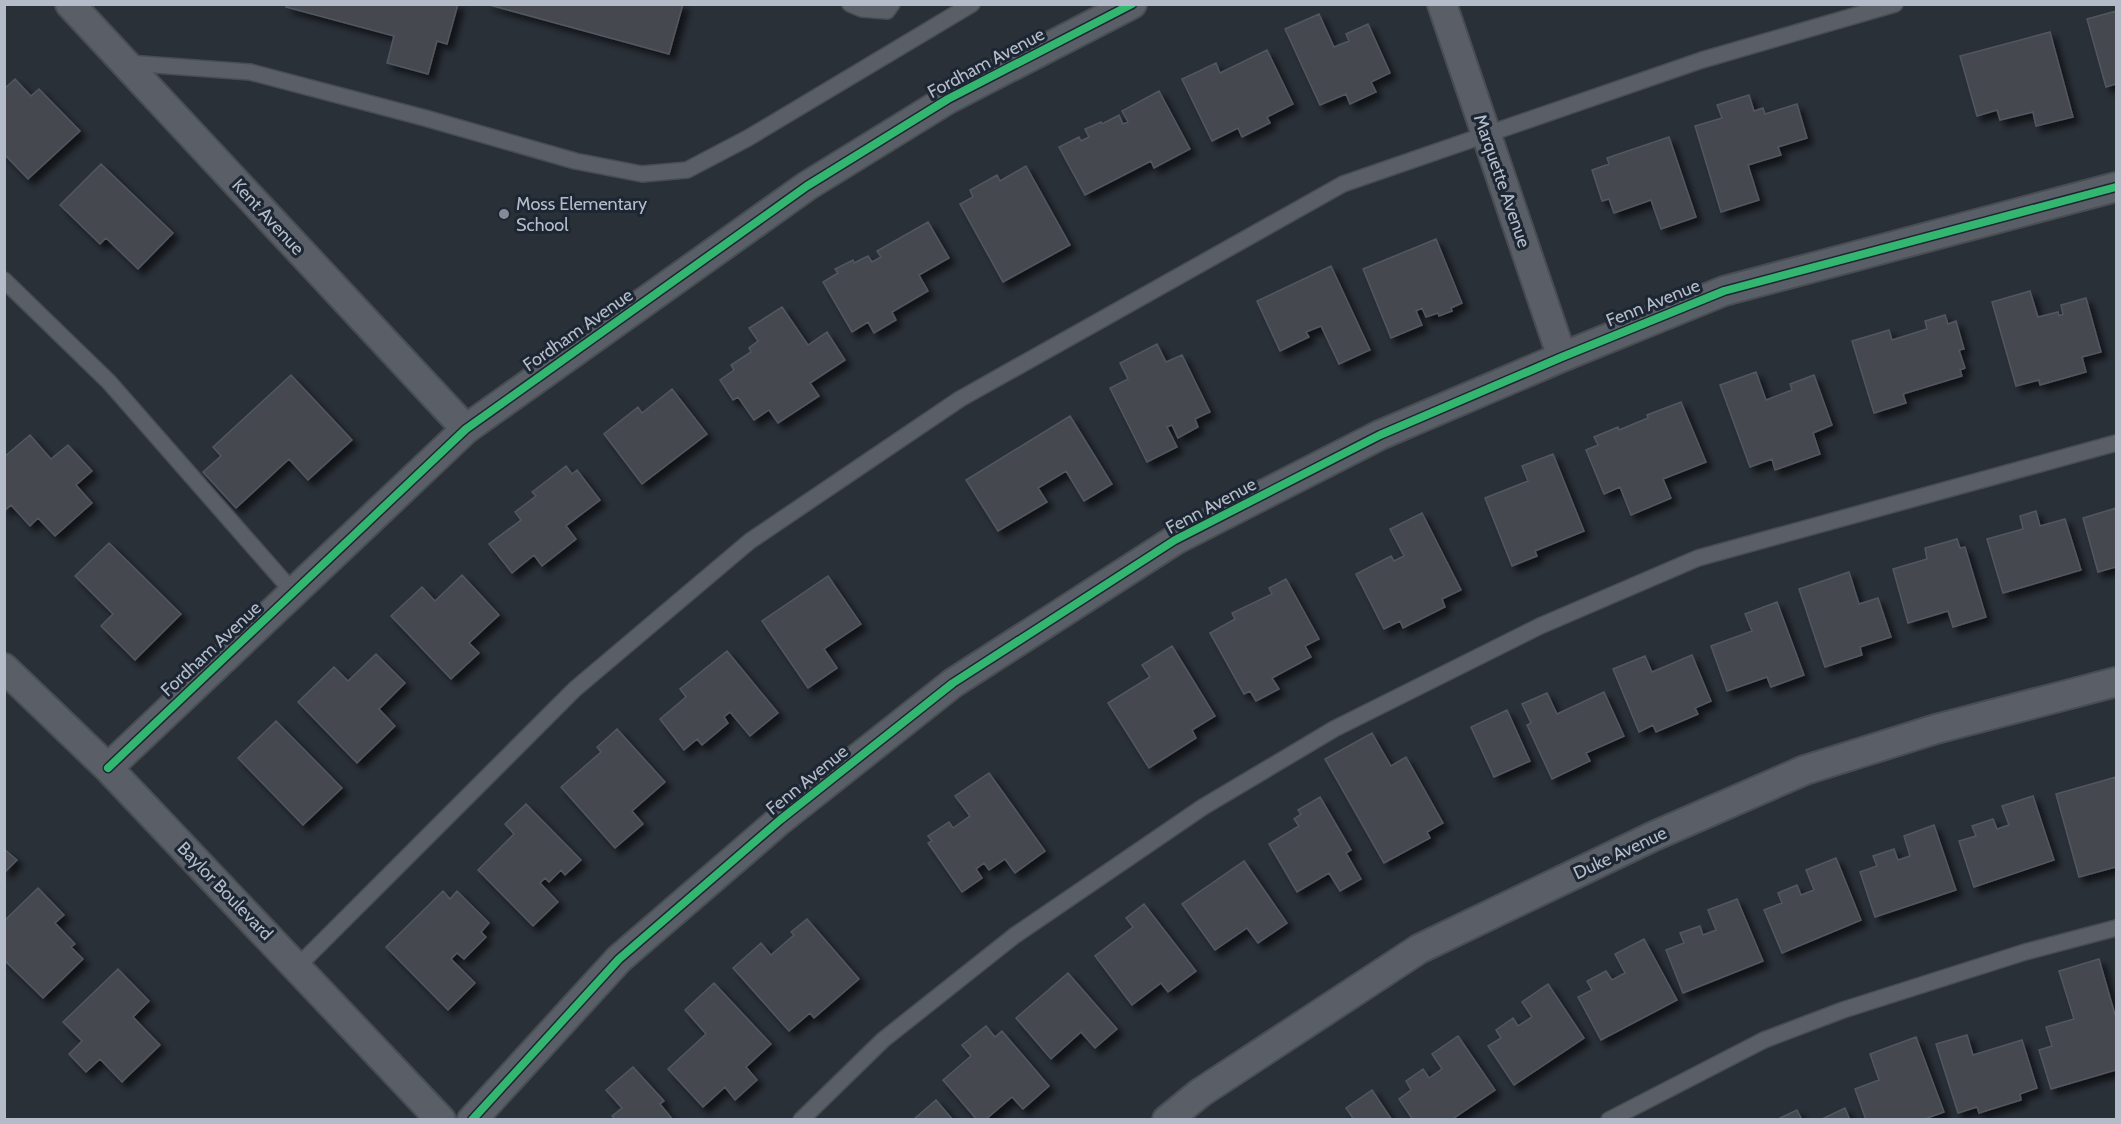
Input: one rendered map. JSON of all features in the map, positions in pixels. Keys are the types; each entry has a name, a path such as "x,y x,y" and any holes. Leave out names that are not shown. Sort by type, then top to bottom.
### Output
{"street":[{"name":"Kent Avenue","path":"70,4 466,429"},
{"name":"Fordham Avenue","path":"108,768 466,429 807,186 948,99 1097,12 1132,4"},
{"name":"Marquette Avenue","path":"1442,4 1562,357"},
{"name":"Fenn Avenue","path":"472,1119 619,959 780,820 953,683 1176,540 1380,435 1724,291 2116,187"},
{"name":"Baylor Boulevard","path":"4,668 108,768 441,1119"},
{"name":"Duke Avenue","path":"1167,1119 1200,1093 1419,949 1654,836 1805,770 1936,729 2116,682"}],"lane":[{"path":"850,4 862,9 887,11 892,4"},
{"path":"125,63 250,72 425,118 575,161 642,174 687,170 748,138 972,4"},
{"path":"297,967 574,689 750,541 960,399 1343,184 1702,60 1895,4"},
{"path":"4,280 109,382 293,592"},
{"path":"801,1119 883,1040 1014,936 1203,807 1344,724 1540,626 1698,558 2116,443"},
{"path":"1609,1119 1764,1040 1813,1021 2025,952 2116,928"}],"building":[{"path":"287,4 458,4 447,44 437,41 428,74 387,63 394,36 286,7"},
{"path":"486,4 683,4 669,54"},
{"path":"2116,11 2116,84 2106,87 2087,19"},
{"path":"1319,14 1334,47 1349,41 1346,34 1368,24 1390,73 1371,82 1376,92 1350,104 1346,94 1320,105 1285,29"},
{"path":"2050,32 2073,117 2036,126 2033,112 2000,120 1997,110 1977,116 1960,56"},
{"path":"1267,50 1293,104 1267,117 1270,123 1242,137 1238,128 1212,141 1182,79 1216,63 1220,73"},
{"path":"15,79 31,96 39,89 80,131 28,179 4,154 4,89"},
{"path":"1159,91 1190,149 1154,168 1151,161 1085,195 1059,147 1079,137 1081,141 1089,137 1085,129 1101,122 1102,124 1119,115 1123,124 1128,122 1122,111"},
{"path":"1749,95 1754,111 1763,108 1765,114 1797,104 1807,138 1778,147 1781,155 1748,165 1759,200 1721,212 1695,126 1722,118 1717,105"},
{"path":"1669,137 1696,217 1661,229 1651,200 1614,213 1609,199 1602,201 1592,170 1609,164 1607,158"},
{"path":"101,164 173,233 138,269 106,238 100,244 60,205"},
{"path":"1026,166 1070,245 1003,282 960,204 973,197 970,190 997,175 1000,181"},
{"path":"928,222 949,258 919,275 928,291 892,312 896,320 874,333 868,322 852,332 823,282 838,273 835,269 853,260 854,263 868,256 872,262 881,257 877,251"},
{"path":"1436,239 1462,303 1451,308 1452,311 1439,316 1438,313 1426,317 1422,308 1416,311 1422,325 1391,338 1363,269"},
{"path":"1331,266 1370,350 1339,364 1321,326 1306,332 1309,337 1280,351 1257,301"},
{"path":"2030,291 2038,317 2058,312 2059,316 2063,314 2061,305 2086,298 2101,352 2082,357 2086,372 2040,385 2039,380 2016,386 1992,302"},
{"path":"782,307 808,345 827,332 845,360 810,383 819,396 778,423 769,410 754,420 738,397 733,400 720,380 734,370 731,365 751,352 749,348 758,341 749,328"},
{"path":"1945,315 1948,324 1956,321 1964,349 1959,350 1965,368 1960,370 1962,376 1903,394 1906,403 1874,413 1852,341 1889,330 1892,340 1927,329 1925,321"},
{"path":"1157,344 1166,362 1182,355 1210,412 1195,419 1198,427 1178,438 1172,425 1167,427 1177,447 1147,462 1110,388 1128,379 1120,363"},
{"path":"1756,372 1766,400 1792,390 1790,384 1814,375 1832,425 1813,433 1820,454 1775,470 1772,459 1750,467 1720,385"},
{"path":"291,375 352,440 308,480 289,459 236,508 203,472 221,456 213,447"},
{"path":"672,389 707,434 642,484 604,434 638,407 642,413"},
{"path":"1681,402 1706,462 1663,479 1671,498 1631,515 1620,487 1604,494 1586,450 1598,445 1594,437 1618,427 1619,430 1648,418 1647,415"},
{"path":"1070,416 1112,484 1084,501 1066,471 1038,488 1047,502 998,531 966,480"},
{"path":"30,435 51,459 68,445 92,471 76,485 92,503 55,536 38,518 30,526 11,505 4,511 4,457"},
{"path":"1553,454 1584,531 1535,551 1537,556 1512,566 1485,498 1528,481 1522,466"},
{"path":"566,466 572,474 577,470 600,500 566,526 576,539 542,566 534,555 512,573 489,544 521,520 515,512 536,496 532,492"},
{"path":"2116,508 2116,567 2098,572 2083,518"},
{"path":"2036,511 2040,526 2065,519 2081,570 2003,593 1987,539 2023,529 2020,516"},
{"path":"1422,513 1461,590 1442,599 1445,607 1403,628 1400,621 1384,629 1356,574 1391,556 1394,561 1404,556 1390,529"},
{"path":"1957,539 1960,548 1965,547 1986,617 1953,627 1948,611 1908,623 1893,569 1927,559 1925,548"},
{"path":"109,543 181,614 135,660 101,626 113,614 75,576"},
{"path":"1849,572 1859,604 1878,598 1891,637 1860,647 1862,655 1825,667 1799,589"},
{"path":"462,575 499,615 469,643 479,653 451,679 391,616 422,587 435,601"},
{"path":"828,576 861,624 824,649 837,668 808,688 762,621"},
{"path":"1286,579 1319,639 1305,646 1311,657 1272,678 1279,689 1256,701 1250,691 1244,694 1210,633 1235,619 1232,613 1272,594 1269,588"},
{"path":"1777,602 1804,675 1771,687 1767,677 1727,691 1711,646 1752,631 1745,614"},
{"path":"1172,646 1215,716 1192,730 1196,738 1149,768 1108,703 1150,677 1142,665"},
{"path":"727,651 778,713 750,736 730,712 724,717 728,723 702,745 697,739 684,750 660,719 686,697 680,689"},
{"path":"376,654 405,683 379,709 395,726 357,763 298,702 334,667 348,681"},
{"path":"1692,655 1711,701 1695,708 1698,714 1656,732 1653,725 1639,732 1613,669 1645,656 1652,672"},
{"path":"1604,692 1624,736 1586,753 1590,761 1552,779 1527,725 1531,723 1522,704 1547,693 1557,714"},
{"path":"1507,710 1530,761 1494,777 1471,727"},
{"path":"276,721 342,788 303,825 238,758"},
{"path":"617,729 665,782 632,811 643,824 615,848 561,787 601,752 597,747"},
{"path":"1372,733 1391,766 1406,757 1443,823 1427,832 1430,838 1384,863 1325,759"},
{"path":"989,773 1045,851 1015,873 1005,859 989,870 984,863 976,869 982,878 962,892 928,843 932,841 928,836 949,822 953,828 970,816 955,796"},
{"path":"2116,777 2116,867 2079,877 2056,794"},
{"path":"2033,796 2054,860 1974,887 1959,841 1976,836 1972,826 1993,819 1997,829 2009,825 2002,806"},
{"path":"1320,797 1351,850 1346,853 1361,879 1340,891 1329,873 1297,892 1269,844 1299,826 1294,819 1301,814 1298,810"},
{"path":"526,804 581,860 565,875 561,870 549,882 545,878 540,883 558,902 533,926 478,870 514,834 505,824"},
{"path":"1934,825 1956,890 1875,917 1860,872 1877,866 1873,856 1894,849 1898,860 1910,856 1904,836"},
{"path":"4,849 17,860 4,873"},
{"path":"1836,858 1861,920 1782,953 1764,910 1782,903 1778,893 1797,885 1801,895 1814,890 1806,870"},
{"path":"1244,861 1287,923 1258,943 1247,928 1215,950 1182,904"},
{"path":"38,888 64,915 55,923 75,944 71,947 83,959 43,998 4,960 4,921"},
{"path":"443,891 450,899 457,891 489,923 481,932 486,937 464,959 457,953 451,959 475,983 448,1010 386,947"},
{"path":"1737,899 1763,961 1683,993 1666,950 1684,943 1680,933 1700,926 1703,935 1716,930 1708,910"},
{"path":"1144,904 1196,971 1168,992 1161,983 1132,1005 1095,956 1133,927 1126,918"},
{"path":"807,919 859,979 814,1018 810,1013 789,1031 733,968 761,943 771,955 794,935 791,932"},
{"path":"1644,939 1677,1000 1601,1040 1578,997 1592,990 1587,981 1606,971 1612,980 1625,973 1615,954"},
{"path":"2099,959 2116,1018 2116,1070 2051,1089 2039,1050 2052,1046 2046,1027 2074,1019 2059,971"},
{"path":"118,969 149,1001 133,1017 160,1045 122,1082 100,1059 86,1072 69,1054 82,1041 63,1022"},
{"path":"1068,973 1117,1029 1095,1048 1081,1032 1051,1059 1016,1018"},
{"path":"714,983 771,1044 746,1067 757,1080 735,1100 725,1087 703,1107 668,1069 706,1034 685,1010"},
{"path":"1548,984 1584,1038 1514,1085 1488,1046 1501,1038 1496,1030 1513,1018 1518,1026 1532,1017 1522,1002"},
{"path":"986,1026 995,1037 1002,1031 1049,1086 1023,1109 1012,1097 985,1120 977,1120 943,1080 971,1056 962,1045"},
{"path":"1967,1035 1973,1055 2022,1040 2037,1088 2020,1094 2021,1100 1979,1113 1977,1107 1958,1113 1936,1044"},
{"path":"1458,1036 1495,1090 1451,1120 1413,1120 1399,1099 1411,1090 1406,1081 1423,1069 1429,1078 1442,1069 1432,1054"},
{"path":"1916,1037 1944,1112 1922,1120 1866,1120 1855,1089 1879,1080 1870,1054"},
{"path":"633,1067 664,1101 660,1104 673,1120 616,1120 612,1116 622,1108 606,1090"},
{"path":"1372,1090 1392,1120 1354,1120 1346,1108"},
{"path":"936,1100 953,1120 913,1120"},
{"path":"1845,1108 1850,1120 1820,1120"},
{"path":"1797,1110 1802,1120 1776,1120"}],"cycle path":[{"path":"108,768 466,429 807,186 948,99 1132,4"},
{"path":"472,1120 619,959 780,820 953,683 1175,540 1380,435 1724,291 2116,187"}],"place":[{"name":"Moss Elementary School","path":"504,214"}]}
